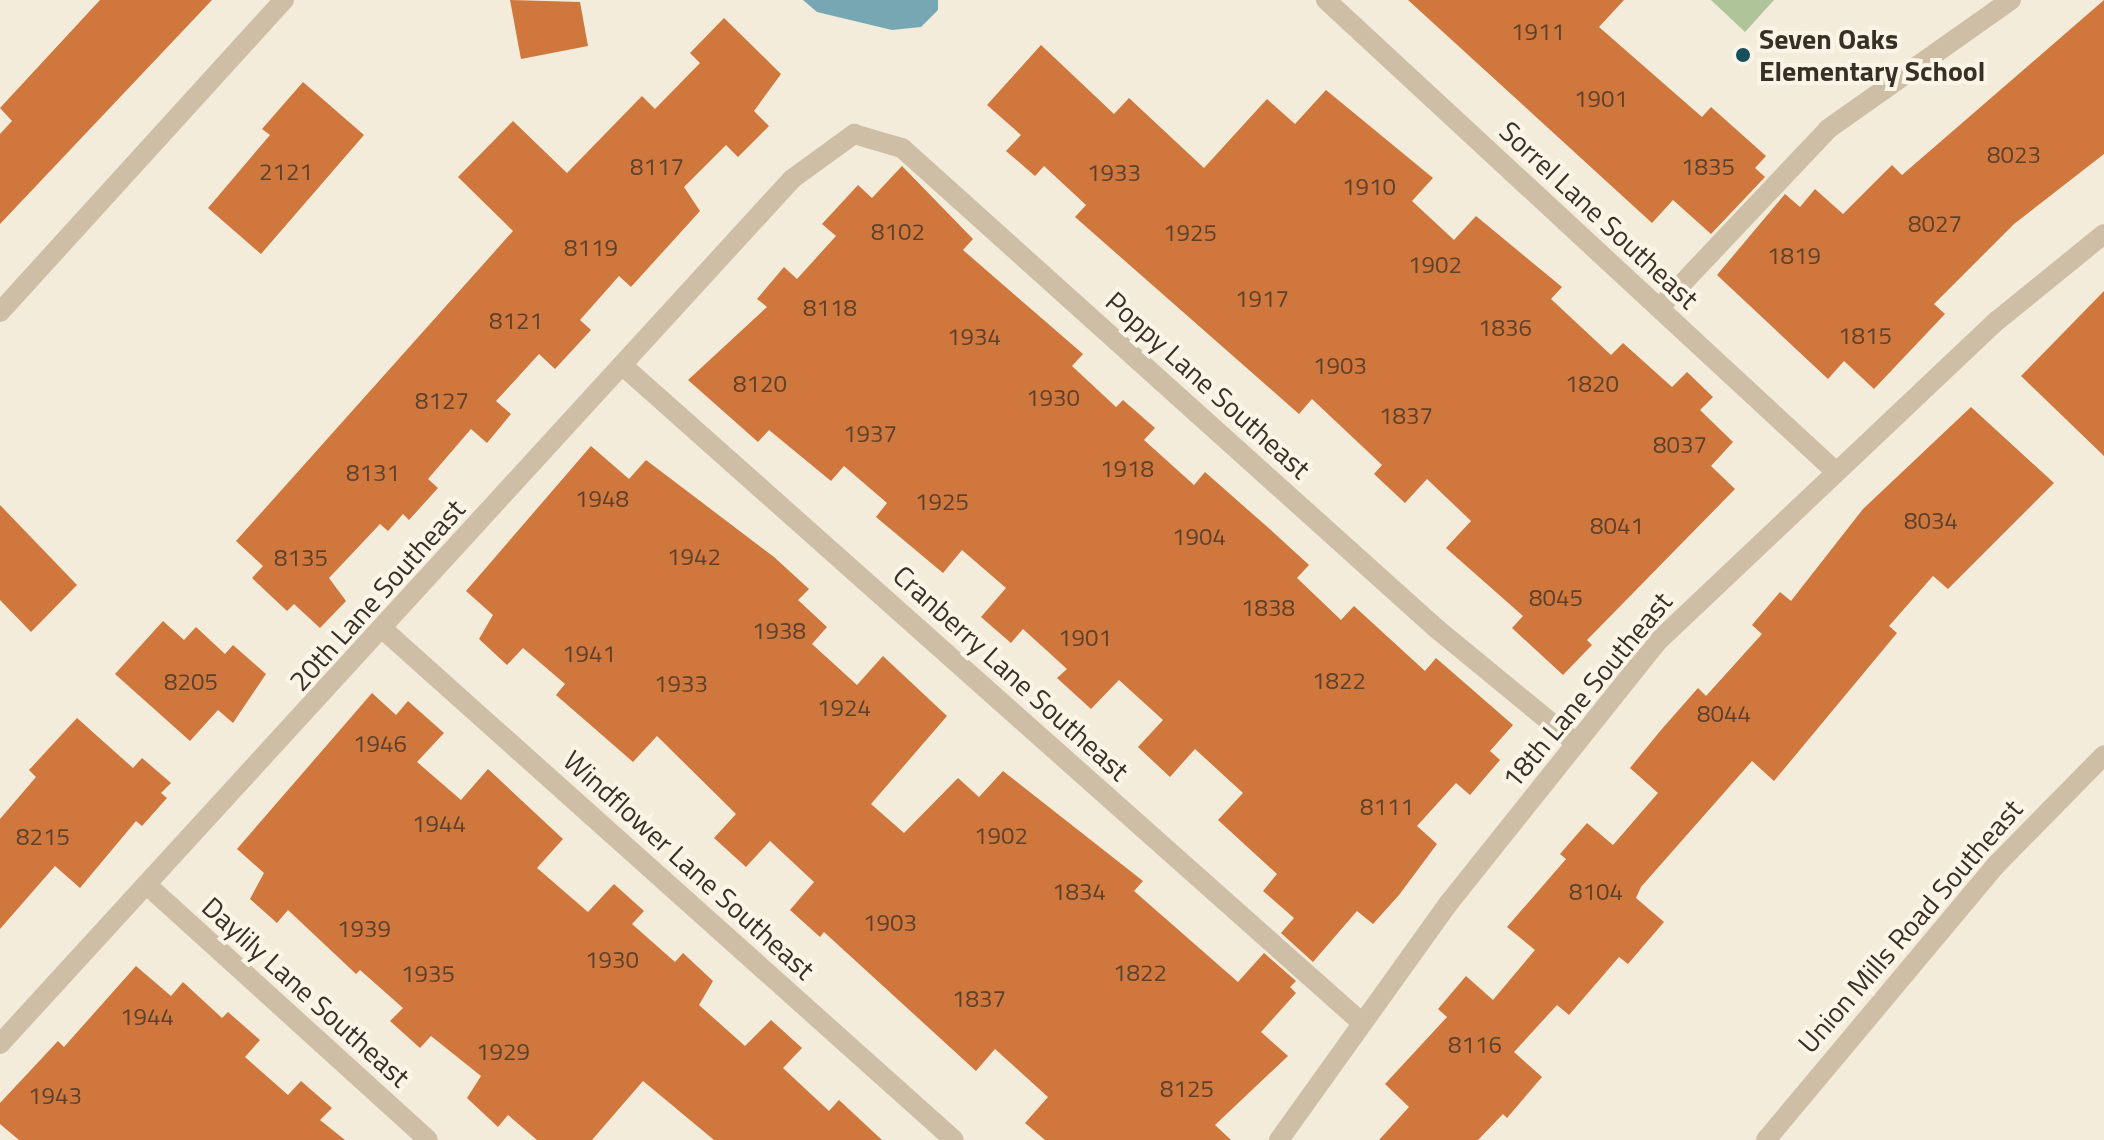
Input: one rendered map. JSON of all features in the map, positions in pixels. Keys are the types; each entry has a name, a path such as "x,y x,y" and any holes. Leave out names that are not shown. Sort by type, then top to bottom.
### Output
{"street":[{"path":"0,312 284,0"},
{"name":"Sorrel Lane Southeast","path":"1326,0 1835,471"},
{"path":"1659,308 1828,129 2011,0"},
{"name":"Poppy Lane Southeast","path":"792,179 854,134 902,148 1437,629 1576,743"},
{"name":"20th Lane Southeast","path":"0,1044 385,631 792,179"},
{"name":"18th Lane Southeast","path":"1279,1140 1362,1023 1656,643 1998,320 2104,234"},
{"name":"Cranberry Lane Southeast","path":"622,365 1362,1023"},
{"name":"Windflower Lane Southeast","path":"385,631 954,1140"},
{"name":"Union Mills Road Southeast","path":"1766,1140 1996,865 2104,755"},
{"name":"Daylily Lane Southeast","path":"147,885 428,1140"}],"green space":[{"path":"1711,0 1774,0 1745,32"}],"water":[{"path":"803,0 938,0 938,10 921,27 892,30 817,12"}],"building":[{"path":"100,0 212,0 0,224 0,134 12,121 0,108"},
{"path":"510,0 580,2 588,46 521,59"},
{"path":"1408,0 1624,0 1599,27 1702,117 1711,107 1766,156 1755,168 1765,177 1711,234 1673,200 1652,223"},
{"path":"2104,0 2104,154 2014,224 1934,304 1945,314 1874,389 1844,361 1828,379 1717,275 1785,194 1800,207 1815,189 1843,214 1892,165 1902,175"},
{"path":"724,18 781,74 754,111 769,126 738,157 726,145 684,187 700,211 631,287 619,276 580,320 591,330 555,369 539,354 496,401 511,414 487,443 471,429 428,479 438,488 409,520 403,514 388,531 380,524 329,578 346,601 320,628 294,604 287,611 252,578 263,566 236,541 513,231 458,177 513,121 567,173 642,96 655,109 700,63 690,53"},
{"path":"1041,45 1114,114 1129,98 1204,168 1267,99 1295,124 1326,90 1433,178 1412,201 1454,240 1476,216 1562,287 1551,299 1611,355 1623,343 1672,387 1687,372 1713,397 1700,410 1733,442 1711,466 1735,489 1587,640 1592,645 1563,675 1512,628 1523,616 1446,548 1471,521 1427,479 1405,503 1374,474 1382,465 1312,399 1299,414 1075,217 1086,205 1044,166 1035,176 1006,151 1021,135 987,105"},
{"path":"303,82 364,135 261,254 208,208 270,135 262,129"},
{"path":"902,166 973,239 963,250 1083,354 1072,366 1116,407 1123,400 1155,428 1144,440 1194,485 1205,472 1273,532 1309,565 1297,578 1341,620 1354,606 1425,671 1436,658 1513,725 1490,751 1500,760 1470,795 1456,783 1417,826 1437,844 1399,895 1373,924 1357,911 1313,962 1281,933 1294,918 1263,891 1277,874 1218,820 1243,793 1195,749 1170,777 1138,747 1163,720 1119,680 1091,709 1057,678 1067,669 1023,629 1011,643 981,617 1006,588 962,550 943,573 876,517 887,503 844,466 831,481 769,430 758,442 688,380 767,307 757,299 784,267 797,279 836,236 822,224 858,185 872,198"},
{"path":"2104,291 2104,456 2021,376"},
{"path":"1971,407 2054,483 1948,589 1933,576 1889,626 1897,633 1774,781 1752,761 1641,887 1636,898 1664,922 1628,964 1619,957 1569,1015 1557,1005 1514,1052 1542,1077 1507,1118 1503,1114 1478,1140 1379,1140 1409,1107 1385,1084 1447,1017 1438,1009 1466,976 1493,1000 1535,950 1507,927 1566,859 1560,854 1587,823 1613,845 1658,793 1630,768 1661,730 1698,688 1706,696 1762,634 1752,625 1780,592 1791,601 1863,509"},
{"path":"591,446 629,479 646,460 774,557 809,589 798,600 827,627 812,644 857,685 883,656 947,716 871,804 904,833 958,778 979,797 1003,771 1143,881 1134,891 1238,982 1264,953 1296,981 1290,987 1296,993 1261,1032 1288,1056 1215,1125 1231,1140 1045,1140 1025,1123 1048,1097 995,1049 976,1071 824,932 820,937 790,910 814,882 770,841 746,867 714,838 736,814 657,736 633,762 556,695 565,684 523,648 507,665 479,639 493,615 466,591"},
{"path":"0,505 77,585 31,632 0,600"},
{"path":"163,621 184,640 196,627 225,654 233,645 266,674 233,723 218,710 190,741 115,674"},
{"path":"372,693 396,715 408,701 444,733 417,762 461,800 488,769 563,839 537,868 588,912 614,884 644,911 632,924 675,962 683,953 713,981 699,1005 745,1046 771,1020 802,1048 783,1068 829,1111 839,1100 882,1140 714,1140 643,1081 592,1140 537,1140 508,1115 498,1127 467,1098 481,1076 431,1036 420,1048 390,1021 403,1008 360,970 356,974 288,910 277,923 250,899 264,873 237,849"},
{"path":"77,718 133,768 142,758 171,783 161,793 167,798 142,826 136,821 80,888 55,866 0,929 0,819 36,777 29,770"},
{"path":"136,966 171,996 183,982 222,1018 228,1012 260,1040 245,1057 288,1095 301,1081 332,1108 320,1120 345,1140 19,1140 0,1124 0,1103 58,1041 64,1047"}],"place":[{"name":"Seven Oaks Elementary School","path":"1743,55"}]}
